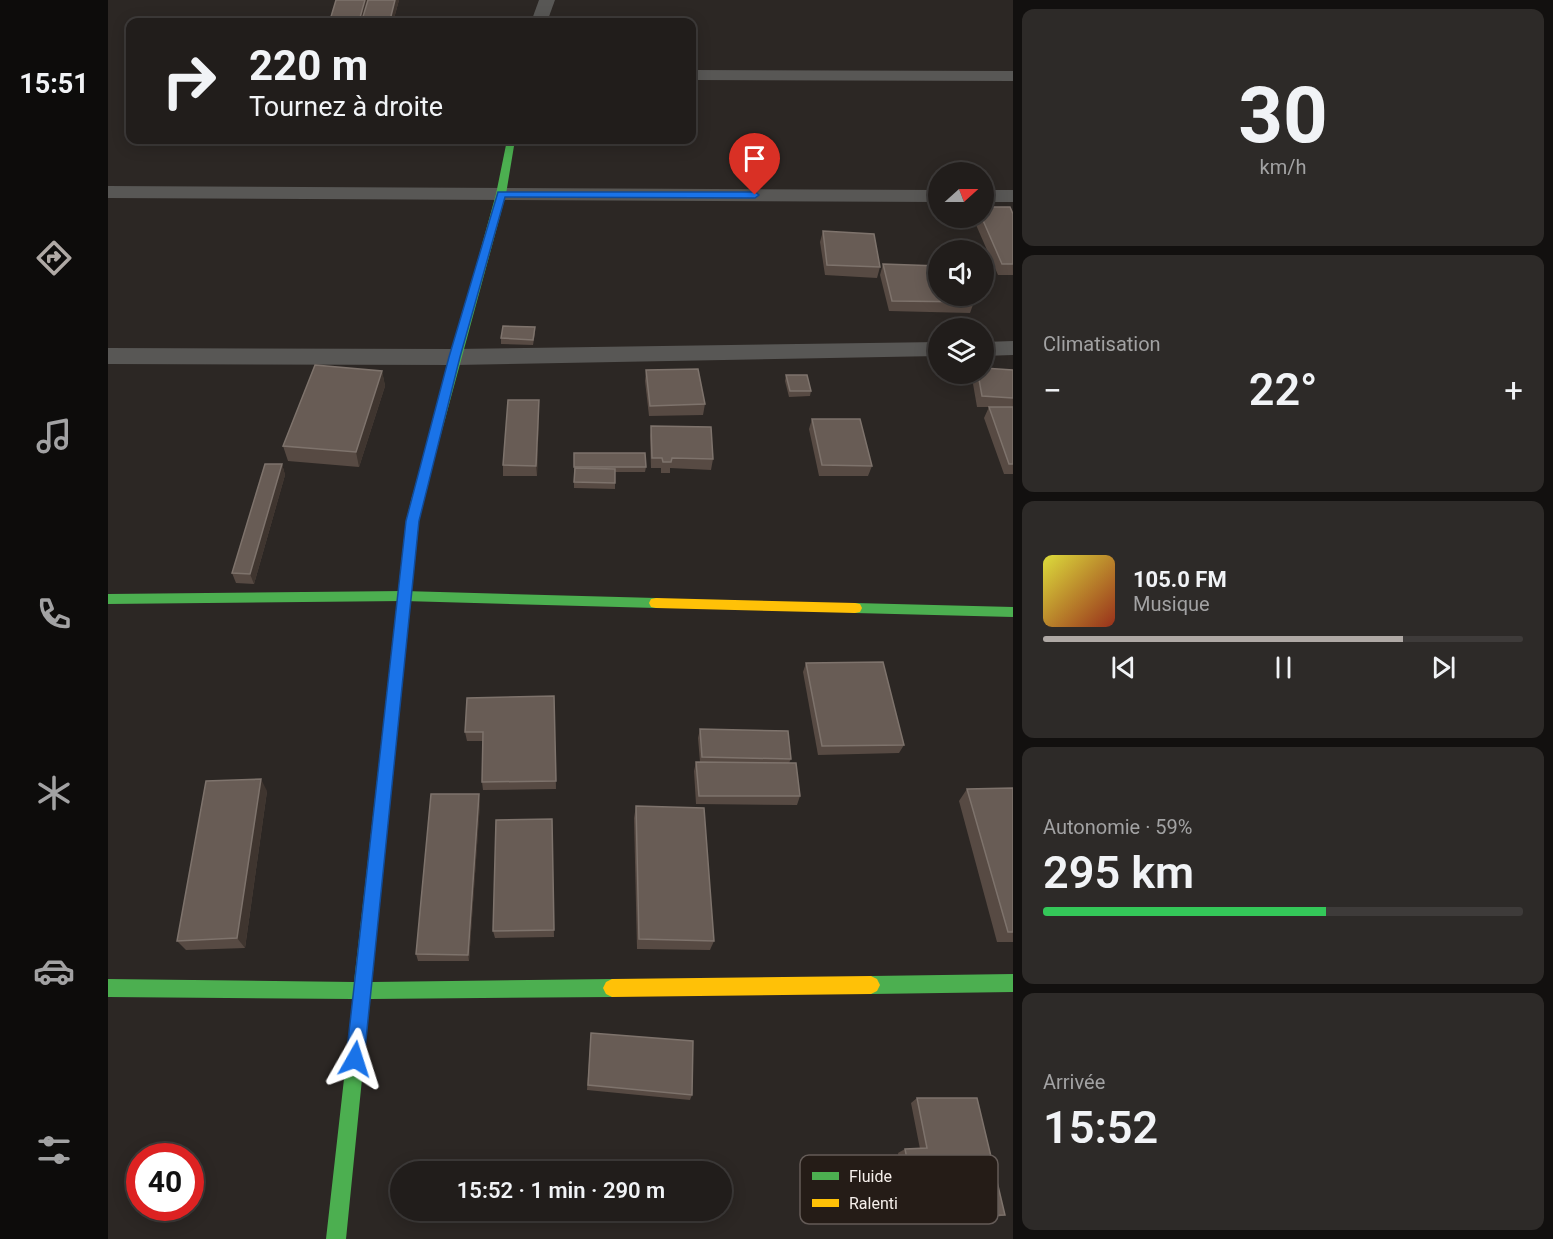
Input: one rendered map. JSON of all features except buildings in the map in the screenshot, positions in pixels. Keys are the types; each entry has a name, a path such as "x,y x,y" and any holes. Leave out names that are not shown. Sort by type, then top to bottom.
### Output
{"street":[{"path":"540,18 547,0"},
{"path":"696,75 1013,76"},
{"path":"336,1239 412,521 501,194 510,144"},
{"path":"108,192 928,196"},
{"path":"994,196 1013,196"},
{"path":"994,349 1013,348"},
{"path":"108,356 455,357 928,349"},
{"path":"108,599 405,596 1013,612"},
{"path":"108,988 362,991 1013,983"}],"traffic: fast":[{"path":"418,497 501,194 510,144"},
{"path":"108,599 404,596 656,603"},
{"path":"855,608 1013,612"},
{"path":"336,1239 388,745"},
{"path":"871,985 1013,983"},
{"path":"108,988 362,991 612,988"}],"traffic: slow":[{"path":"388,745 412,521 418,497"},
{"path":"656,603 855,608"},
{"path":"612,988 871,985"}],"route":[{"path":"355,1059 412,521 501,194 755,195"}]}
